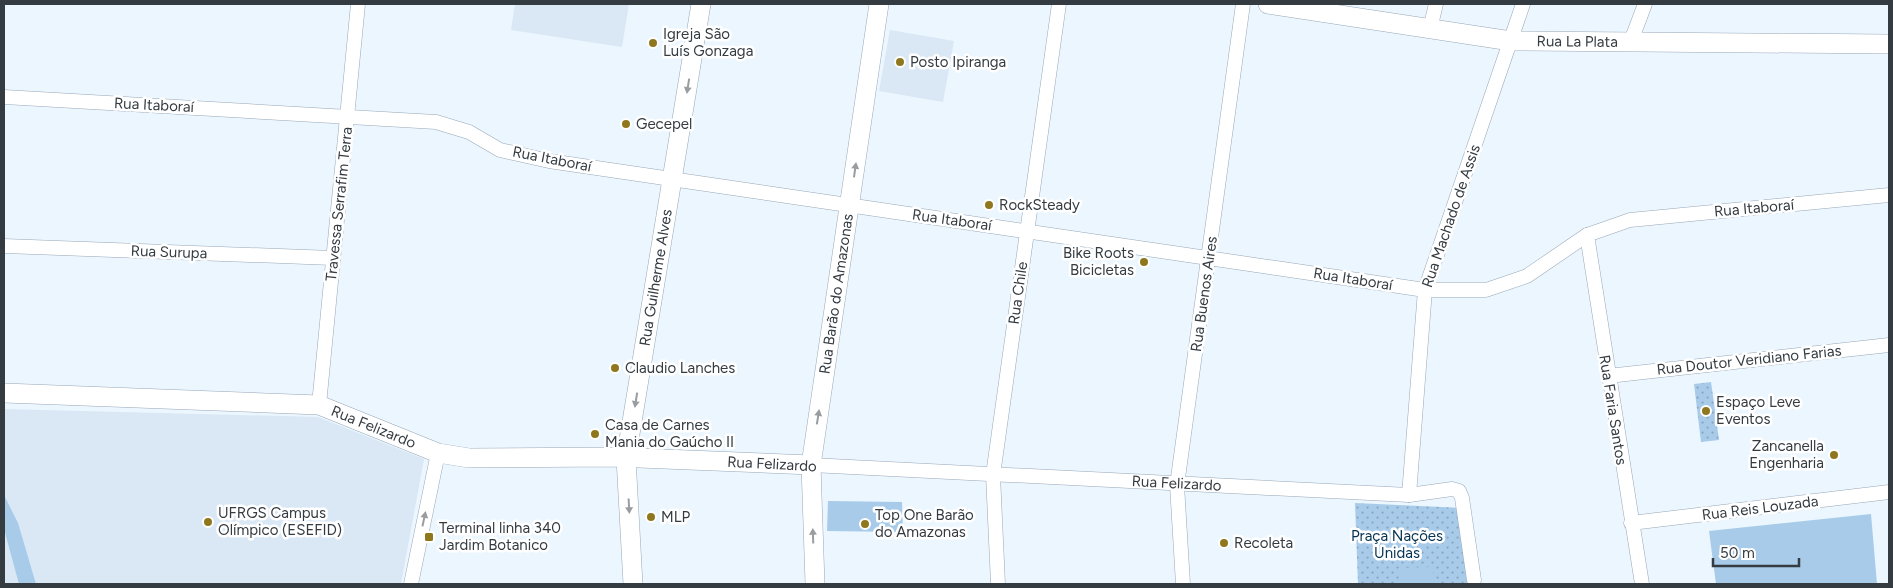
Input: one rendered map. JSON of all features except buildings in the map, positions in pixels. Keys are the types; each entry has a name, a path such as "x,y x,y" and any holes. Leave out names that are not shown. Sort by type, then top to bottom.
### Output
{"main road":[{"name":"Rua Guilherme Alves","path":"633,584 626,458 701,4"},
{"name":"Rua Barão do Amazonas","path":"815,584 811,465 879,4"},
{"name":"Rua La Plata","path":"1268,4 1510,41 1889,44"},
{"name":"Rua Felizardo","path":"4,393 319,405 438,453 492,458 626,458 811,465"}],"street":[{"name":"Travessa Serrafim Terra","path":"319,405 358,4"},
{"name":"Rua Chile","path":"998,584 993,475 1059,4"},
{"name":"Rua Buenos Aires","path":"1183,584 1177,485 1243,4"},
{"path":"1430,29 1436,4"},
{"name":"Rua Machado de Assis","path":"1409,495 1425,290 1524,4"},
{"path":"1631,41 1645,4"},
{"name":"Rua Itaboraí","path":"4,97 436,122 469,132 500,150 549,161 1425,290 1486,290 1528,276 1587,235 1630,220 1889,195"},
{"name":"Rua Faria Santos","path":"1587,235 1642,584"},
{"name":"Rua Surupa","path":"4,246 334,258"},
{"name":"Rua Doutor Veridiano Farias","path":"1608,376 1889,345"},
{"path":"411,584 438,453"},
{"name":"Rua Felizardo","path":"811,465 1177,485 1409,495 1452,489 1459,491 1462,498 1474,580"},
{"name":"Rua Reis Louzada","path":"1631,523 1889,492"}],"shaded area":[{"path":"515,4 629,4 622,47 511,30"},
{"path":"890,30 954,41 943,102 879,91"},
{"name":"UFRGS Campus Olímpico (ESEFID)","path":"4,409 318,417 424,459 401,584 4,584"}],"green space":[{"name":"Espaço Leve Eventos","path":"1711,382 1719,440 1701,442 1694,384"},
{"path":"4,495 18,523 36,584 19,584 4,529"},
{"name":"Top One Barão do Amazonas","path":"828,501 902,502 903,532 827,531"},
{"name":"Praça Nações Unidas","path":"1355,503 1463,508 1468,584 1358,584"},
{"path":"1871,514 1877,584 1716,584 1709,531"},
{"path":"1433,567 1434,584 1399,584 1398,568"}],"place":[{"name":"Igreja São Luís Gonzaga","path":"653,43"},
{"name":"Posto Ipiranga","path":"900,62"},
{"name":"Gecepel","path":"626,124"},
{"name":"RockSteady","path":"989,205"},
{"name":"Bike Roots Bicicletas","path":"1144,262"},
{"name":"Claudio Lanches","path":"615,368"},
{"name":"Espaço Leve Eventos","path":"1706,411"},
{"name":"Casa de Carnes Mania do Gaúcho II","path":"595,434"},
{"name":"Zancanella Engenharia","path":"1834,455"},
{"name":"MLP","path":"651,517"},
{"name":"UFRGS Campus Olímpico (ESEFID)","path":"208,522"},
{"name":"Top One Barão do Amazonas","path":"865,524"},
{"name":"Terminal linha 340 Jardim Botanico","path":"429,537"},
{"name":"Recoleta","path":"1224,543"}]}
